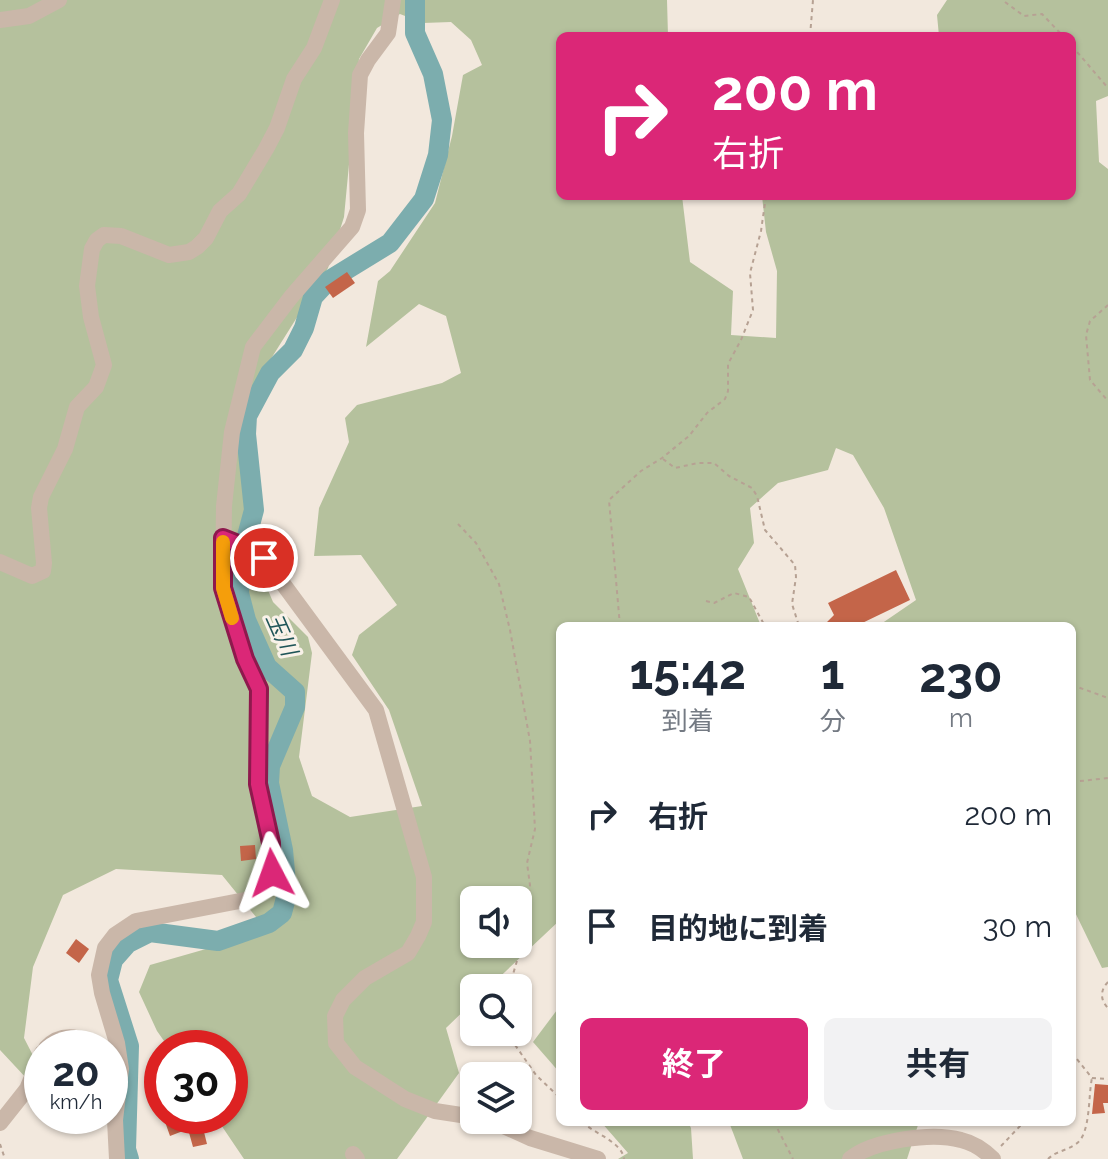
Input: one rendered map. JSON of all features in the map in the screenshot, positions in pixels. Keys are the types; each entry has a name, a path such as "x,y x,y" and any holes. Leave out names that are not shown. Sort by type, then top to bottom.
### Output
{"street":[{"path":"0,20 29,16 59,0"},
{"path":"0,562 32,576 43,571 41,497 65,449 77,407 96,387 102,373 104,355 91,317 87,286 89,264 97,240 113,234 169,255 189,252 206,238 220,211 244,187 266,149 277,128 294,79 314,48 332,0"},
{"path":"110,1030 99,975 101,958 109,941 125,926 136,921 250,899 265,890 272,873 271,843 258,784 259,689 245,659 223,588 229,540 225,493 232,432 251,352 291,297 352,227 358,210 356,133 360,75 388,33 393,0"},
{"path":"229,540 264,558 376,710 424,877 424,922 418,936 408,953 365,978 343,1000 335,1016 336,1043 355,1067 405,1099 435,1111 460,1115"},
{"path":"0,1123 24,1093"},
{"path":"116,1134 117,1159"},
{"path":"521,1134 598,1159"},
{"path":"850,1159 869,1147 941,1136 976,1145 992,1158"}],"path":[{"path":"810,32 813,0"},
{"path":"1005,2 1024,16 1042,14 1059,32"},
{"path":"1076,51 1108,88"},
{"path":"620,622 609,500 689,436 707,413 725,399 728,364 753,310 750,273 765,200"},
{"path":"1108,305 1090,321 1086,335 1090,380 1108,401"},
{"path":"662,458 675,468 714,463 729,476 752,488 757,496 765,530 795,565 792,604 798,622"},
{"path":"458,524 476,543 499,584 530,741 535,829 527,863 530,885 526,930 513,974"},
{"path":"706,601 714,603 734,593 749,597 763,622"},
{"path":"1076,686 1108,698"},
{"path":"1076,782 1108,778"},
{"path":"1108,982 1102,993 1103,1003 1108,1008"},
{"path":"516,1046 536,1075 556,1094"},
{"path":"1076,1058 1092,1078 1108,1079"},
{"path":"1048,1159 1056,1152 1077,1144 1083,1137 1092,1078"},
{"path":"588,1126 616,1144 623,1151 624,1159"},
{"path":"776,1126 793,1159"},
{"path":"992,1158 1020,1126"},
{"path":"0,1144 5,1159"}],"green space":[{"path":"0,0 667,0 668,32 556,32 556,200 682,200 690,262 733,291 731,335 776,338 777,271 766,232 762,200 1076,200 1076,32 939,32 937,15 947,0 1108,0 1108,96 1096,101 1099,162 1108,169 1108,967 1102,968 1076,914 1076,622 884,622 916,600 884,508 853,455 836,448 828,470 778,483 750,508 754,543 738,569 759,622 556,622 556,924 532,946 532,886 460,886 460,958 520,958 503,974 460,974 460,1014 446,1028 459,1073 397,1159 244,1159 227,1134 248,1134 248,1030 157,1030 139,992 150,965 234,941 264,927 222,875 116,869 63,895 33,967 24,1030 24,1076 0,1050","holes":["400,14 423,23 451,22 471,40 482,65 463,75 435,203 390,271 378,281 366,347 419,304 446,316 461,373 442,383 357,405 345,418 349,442 319,508 314,556 361,555 397,605 359,635 352,655 389,710 422,806 350,817 312,796 299,757 312,653 308,637 273,602 259,569 259,542 244,522 245,400 328,268 344,217 359,59 377,28"]},
{"path":"556,1011 556,1068 533,1042"},
{"path":"604,1126 691,1128 693,1159 618,1159 628,1153"},
{"path":"731,1126 918,1126 907,1159 743,1159"}],"building":[{"path":"347,272 355,283 333,298 325,287"},
{"path":"896,570 910,600 864,622 827,622 834,615 828,603"},
{"path":"255,845 256,859 241,861 240,846"},
{"path":"76,939 89,949 79,963 66,953"},
{"path":"1095,1084 1108,1085 1108,1103 1103,1103 1105,1113 1092,1114"},
{"path":"189,1134 204,1134 207,1144 193,1147"}],"waterway":[{"name":"玉川","path":"129,1159 126,1149 129,1046 108,980 113,960 128,943 150,932 218,941 269,923 282,913 287,894 283,850 269,783 270,766 295,707 295,692 267,667 246,620 239,593 240,562 254,510 247,416 270,373 293,350 304,328 313,297 328,281 390,243 424,199 438,155 442,120 433,74 415,33 415,0"}],"slow traffic":[{"path":"223,542 223,588 232,618"}],"route":[{"path":"264,558 223,538 223,588 245,659 259,689 258,784 271,843 272,873"}]}
